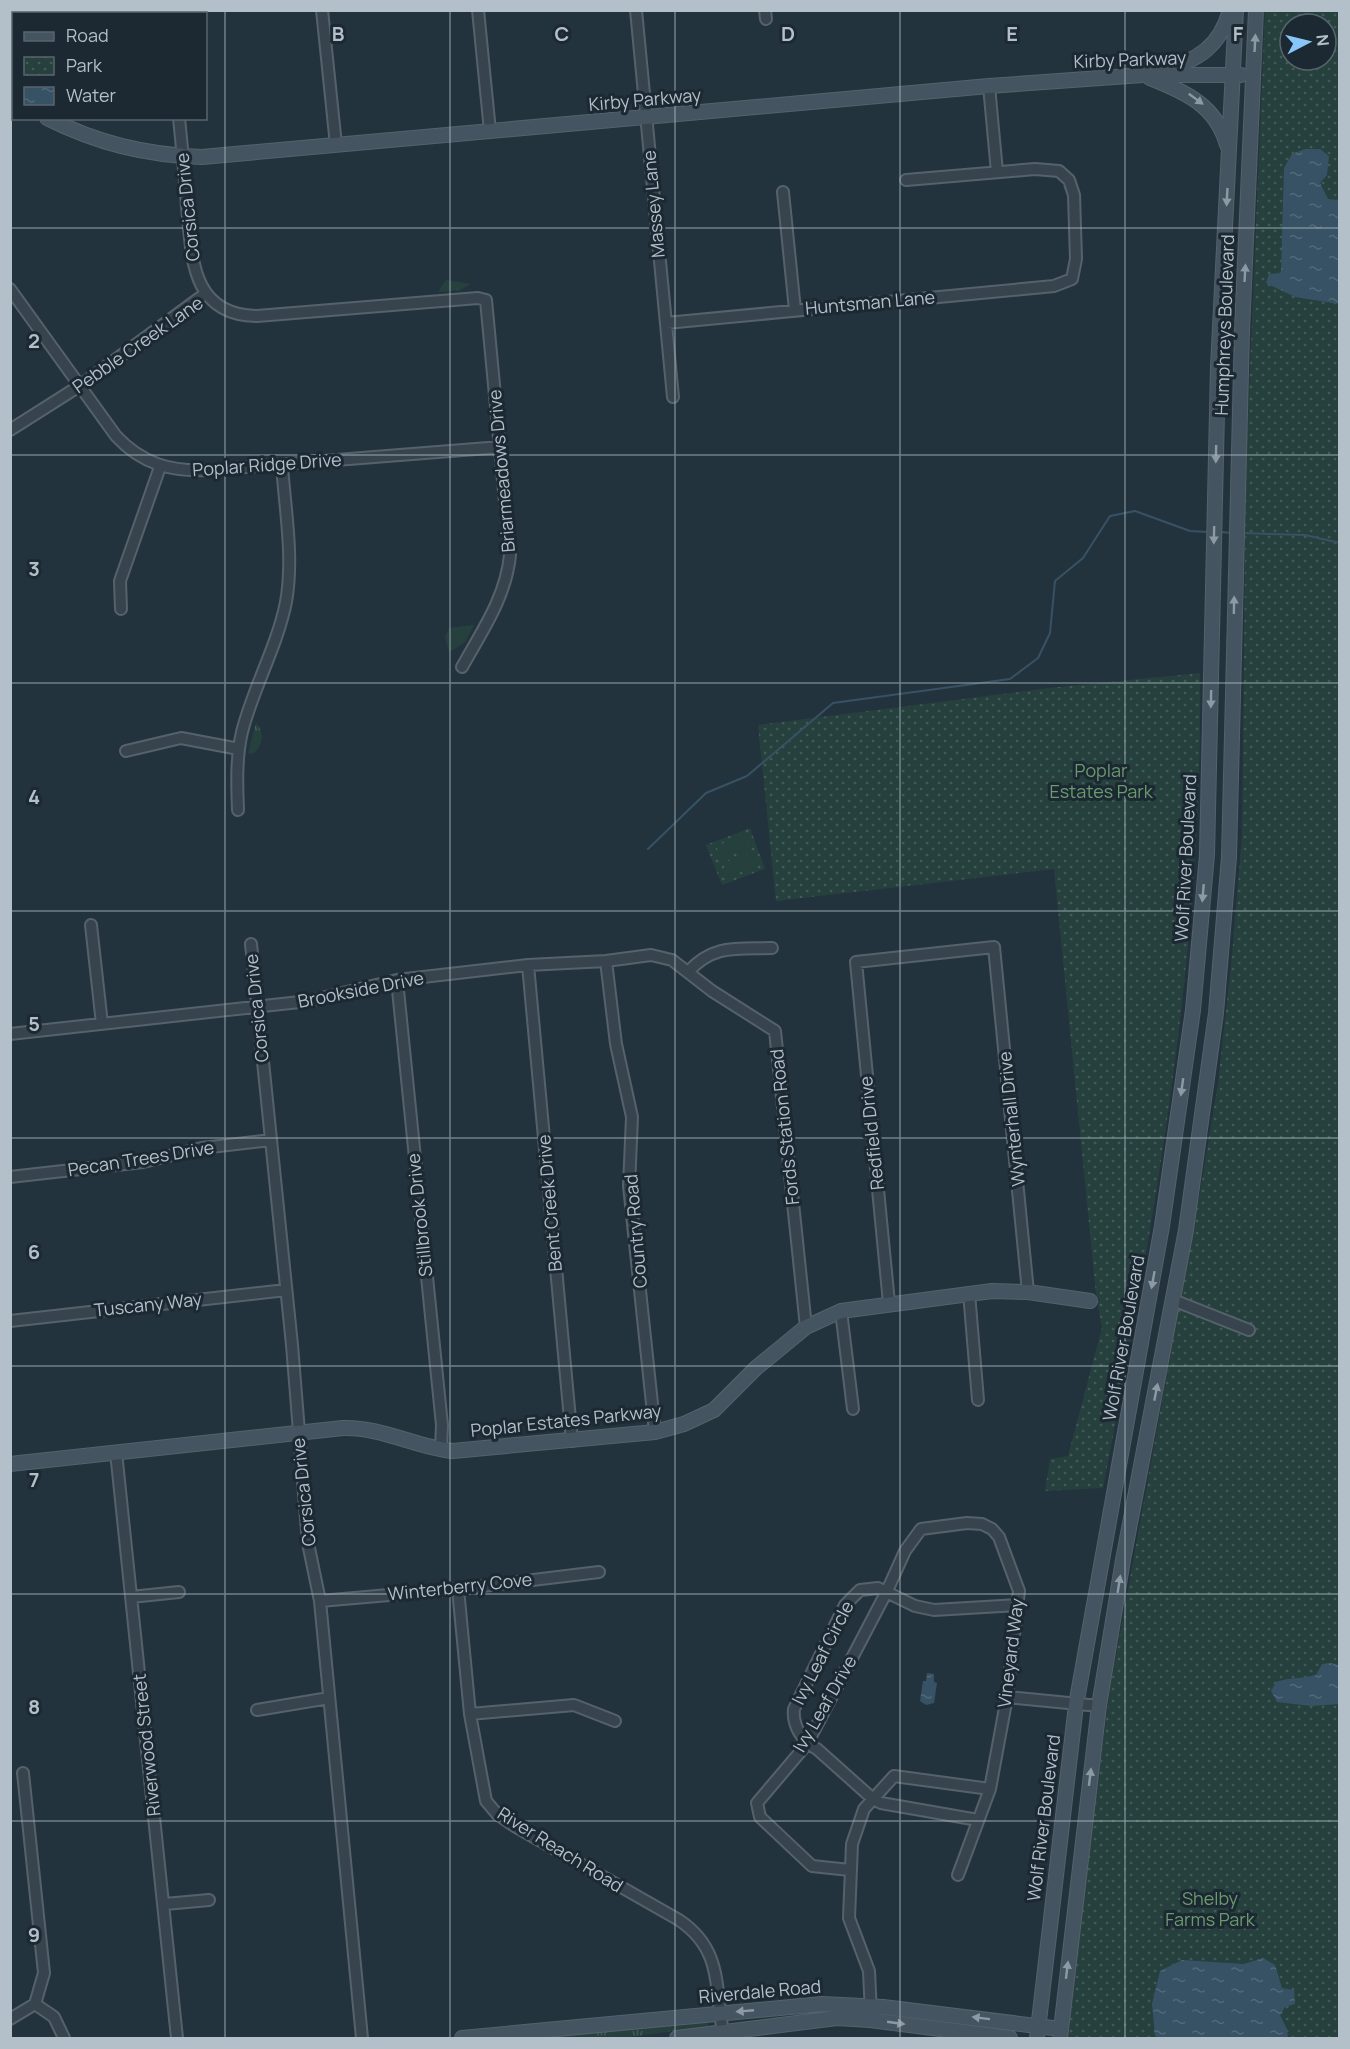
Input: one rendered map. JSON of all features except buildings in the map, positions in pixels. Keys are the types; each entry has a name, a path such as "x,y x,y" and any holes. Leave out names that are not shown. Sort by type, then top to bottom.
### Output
{"main road":[{"path":"1143,75 1184,64 1200,56 1219,37 1230,10"},
{"name":"Humphreys Boulevard","path":"1212,640 1218,367 1236,10"},
{"name":"Humphreys Boulevard","path":"1173,1300 1186,1230 1217,1002 1229,857 1237,498 1257,10"},
{"name":"Kirby Parkway","path":"50,120 78,134 124,148 183,156 220,156 989,86 1143,75 1254,75"},
{"path":"1143,75 1188,93 1203,104 1223,134 1229,160"},
{"name":"Wolf River Boulevard","path":"1038,2032 1076,1705 1162,1226 1193,1010 1207,855 1212,640"},
{"name":"Poplar Estates Parkway","path":"10,1464 343,1428 371,1429 441,1450 462,1451 655,1432 684,1424 714,1410 756,1368 806,1327 841,1311 969,1293 1028,1292 1090,1301"},
{"path":"1060,2034 1099,1706 1123,1560 1173,1300"},
{"name":"Riverdale Road","path":"462,2038 822,2004 871,2006 1060,2034"},
{"name":"Riverdale Road","path":"677,2038 724,2036 797,2022 837,2018 1011,2038"}],"street":[{"path":"322,10 336,145"},
{"path":"478,10 490,131"},
{"name":"Massey Lane","path":"636,10 673,397"},
{"path":"906,180 997,172 989,86"},
{"name":"Corsica Drive","path":"179,120 193,266 205,294"},
{"name":"Huntsman Lane","path":"666,323 1054,286 1072,279 1076,267 1073,191 1069,180 1053,169 997,172"},
{"path":"783,192 795,310"},
{"name":"Poplar Ridge Drive","path":"10,289 124,444 160,467 195,471 501,447"},
{"name":"Pebble Creek Lane","path":"10,430 81,385 205,294 226,310 246,316 478,298 486,300"},
{"name":"Briarmeadows Drive","path":"462,667 498,603 509,568 510,534 486,300"},
{"path":"238,810 239,749 247,716 281,623 288,586 289,550 282,465"},
{"path":"121,609 120,581 160,467"},
{"path":"126,751 181,738 239,749"},
{"path":"91,925 102,1024"},
{"name":"Corsica Drive","path":"251,944 286,1290 308,1544 320,1601 362,2038"},
{"name":"Wynterhall Drive","path":"856,962 994,947 1028,1292"},
{"path":"688,972 701,958 713,952 772,948"},
{"name":"Brookside Drive","path":"10,1034 319,999 396,980 528,965 606,961 660,955 688,972"},
{"name":"Country Road","path":"606,961 616,1044 633,1117 629,1186 655,1432"},
{"name":"Redfield Drive","path":"856,962 889,1303"},
{"name":"Bent Creek Drive","path":"528,965 572,1441"},
{"name":"Fords Station Road","path":"688,972 712,991 775,1031 806,1327"},
{"name":"Stillbrook Drive","path":"396,980 442,1425 441,1450"},
{"name":"Pecan Trees Drive","path":"10,1177 143,1162 202,1149 271,1140"},
{"name":"Tuscany Way","path":"10,1321 286,1290"},
{"path":"969,1293 978,1401"},
{"path":"1173,1300 1249,1330"},
{"path":"841,1311 853,1409"},
{"name":"Riverwood Street","path":"116,1452 165,1904 177,2038"},
{"name":"Vineyard Way","path":"905,1551 921,1529 967,1523 986,1526 995,1533 1004,1549 1019,1591 1007,1697 990,1789 958,1875"},
{"name":"Ivy Leaf Drive","path":"850,1870 812,1866 757,1813 757,1803 807,1744 887,1591 905,1551"},
{"name":"Winterberry Cove","path":"320,1601 458,1589 599,1572"},
{"name":"Ivy Leaf Circle","path":"807,1744 795,1726 794,1709 845,1605 849,1598 867,1588 887,1591"},
{"name":"River Reach Road","path":"458,1589 470,1714 486,1801 496,1814 679,1920 699,1936 714,1966 724,2036"},
{"path":"887,1591 915,1606 934,1610 1019,1605"},
{"path":"131,1597 179,1592"},
{"path":"1007,1697 1099,1706"},
{"path":"257,1710 329,1698"},
{"path":"470,1714 574,1705 615,1721"},
{"path":"807,1744 817,1749 873,1799 978,1820"},
{"path":"10,2019 35,2004 44,1973 23,1773"},
{"path":"870,2020 869,1971 849,1918 852,1844 864,1809 894,1776 990,1789"},
{"path":"165,1904 209,1899"},
{"path":"35,2004 54,2017 64,2038"}],"green space":[{"name":"Shelby Farms Park","path":"1265,11 1339,11 1339,2038 1068,2038 1078,1931 1111,1683 1218,1083 1242,837 1246,462"},
{"path":"446,280 471,284 460,290 438,292"},
{"path":"474,625 465,642 449,652 445,637 449,628"},
{"name":"Poplar Estates Park","path":"1200,673 1199,777 1193,880 1172,1083 1141,1285 1103,1488 1045,1491 1050,1459 1068,1456 1102,1328 1096,1294 1054,869 776,901 758,725 1049,688"},
{"path":"256,722 262,734 261,742 254,753 248,754"},
{"path":"750,828 765,869 722,885 706,845"},
{"path":"745,834 750,848 721,859 716,846"},
{"path":"752,852 757,866 728,877 723,863"},
{"path":"709,2021 708,2026 624,2038 518,2038"}],"water":[{"path":"1305,149 1320,149 1329,156 1327,175 1320,183 1328,199 1339,200 1339,304 1295,297 1266,283 1269,274 1281,273 1284,168 1292,154"},
{"path":"1322,1664 1339,1665 1339,1704 1311,1706 1277,1702 1271,1691 1276,1682 1316,1675"},
{"path":"927,1673 934,1674 934,1682 937,1683 934,1703 926,1705 920,1701 923,1681 926,1681"},
{"path":"1263,1958 1275,1965 1282,1988 1294,1990 1295,2004 1285,2007 1280,2015 1287,2029 1288,2038 1157,2038 1152,2004 1160,1971 1182,1960 1244,1964"}],"waterway":[{"path":"648,849 706,793 747,776 833,703 1010,679 1038,658 1050,633 1055,581 1083,558 1110,516 1135,511 1190,531 1209,532"},
{"path":"1221,532 1233,533"},
{"path":"1242,533 1305,535 1340,543"}]}
